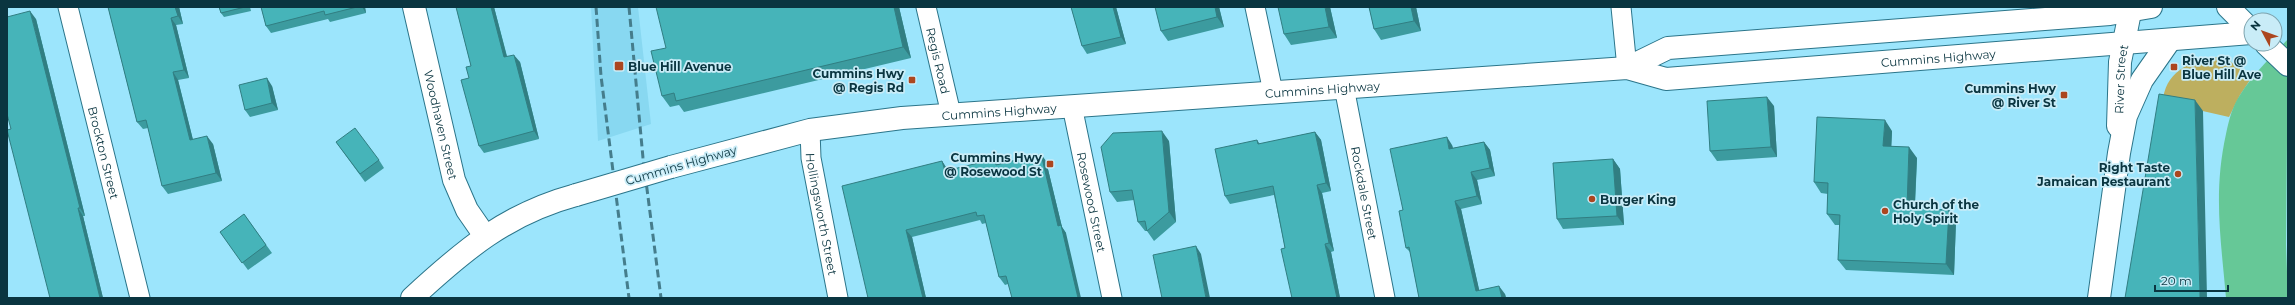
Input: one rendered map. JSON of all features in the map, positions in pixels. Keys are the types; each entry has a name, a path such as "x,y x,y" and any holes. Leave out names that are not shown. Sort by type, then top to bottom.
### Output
{"main road":[{"name":"Woodhaven Street","path":"414,7 454,180 468,210 485,236"},
{"path":"2228,7 2243,22"},
{"name":"Cummins Highway","path":"1627,68 1668,48 2138,9"},
{"name":"River Street","path":"2119,153 2117,94 2123,43 2138,9"},
{"name":"Cummins Highway","path":"412,298 463,252 485,236 534,210 576,195 671,167 810,130 852,123 951,114 1627,68 1666,79 2243,34"},
{"name":"River Street","path":"2099,298 2119,153 2126,116 2142,80 2170,40"},
{"path":"2274,52 2288,65"}],"street":[{"name":"Brockton Street","path":"68,7 140,298"},
{"name":"Regis Road","path":"926,7 951,114"},
{"path":"1255,7 1273,92"},
{"path":"1621,7 1627,68"},
{"name":"Rockdale Street","path":"1344,88 1385,298"},
{"name":"Rosewood Street","path":"1072,106 1112,298"},
{"name":"Hollingsworth Street","path":"810,130 811,158 838,298"}],"shaded area":[{"name":"Blue Hill Avenue","path":"591,7 638,7 651,124 598,141"},
{"path":"2288,39 2286,245 2288,298 2226,298 2220,236 2219,197 2222,156 2228,124 2235,104 2245,87 2275,52 2283,52 2283,44"},
{"path":"2215,57 2227,59 2252,77 2240,95 2229,117 2163,102 2164,92 2173,76 2187,65 2196,61"}],"building":[{"path":"108,7 175,7 178,16 171,18 184,70 173,72 190,140 207,136 216,173 162,186 146,120 137,122"},
{"path":"219,7 245,7 221,13"},
{"path":"261,7 357,7 325,15 324,11 266,26"},
{"path":"456,7 491,7 504,57 514,55 534,131 479,146 461,80 469,78 466,67 471,66"},
{"path":"656,7 894,7 903,47 676,101 674,93 662,96 651,51 666,48"},
{"path":"1071,7 1113,7 1121,37 1082,46"},
{"path":"1155,7 1215,7 1217,17 1161,31"},
{"path":"1278,7 1325,7 1329,27 1284,34"},
{"path":"1369,7 1411,7 1414,21 1374,29"},
{"path":"30,11 80,208 78,208 100,298 50,298 7,130 11,129 7,114 7,17"},
{"path":"267,78 272,103 245,110 239,85"},
{"path":"2159,94 2195,100 2200,298 2125,298"},
{"path":"1767,97 1771,147 1710,151 1707,101"},
{"path":"1817,117 1885,120 1883,146 1909,147 1907,208 1949,210 1946,264 1838,260 1840,215 1827,214 1828,183 1814,182"},
{"path":"355,128 379,160 360,174 336,142"},
{"path":"1162,131 1169,212 1147,231 1145,221 1138,222 1132,190 1110,192 1101,147 1113,133"},
{"path":"1315,132 1326,183 1317,185 1329,243 1325,244 1337,298 1292,298 1281,249 1285,248 1273,186 1225,196 1215,149 1257,140 1258,144"},
{"path":"1447,137 1449,149 1484,142 1490,168 1471,172 1477,196 1455,201 1476,291 1499,286 1502,298 1419,298 1409,247 1406,248 1399,211 1403,210 1390,149"},
{"path":"1041,154 1058,226 1061,225 1078,298 1012,298 1006,276 999,277 984,215 977,216 976,212 906,230 923,298 868,298 842,186 942,161 945,171 995,159 996,165"},
{"name":"Burger King","path":"1613,159 1617,216 1557,219 1553,163"},
{"path":"244,214 266,245 242,263 220,232"},
{"path":"1196,246 1206,298 1162,298 1153,255"}],"railway":[{"path":"596,7 601,76 629,298"},
{"path":"629,7 643,158 661,298"}],"place":[{"name":"Blue Hill Avenue","path":"619,66"},
{"name":"River St @ Blue Hill Ave","path":"2174,67"},
{"name":"Cummins Hwy @ Regis Rd","path":"912,80"},
{"name":"Cummins Hwy @ River St","path":"2064,95"},
{"name":"Cummins Hwy @ Rosewood St","path":"1050,164"},
{"name":"Right Taste Jamaican Restaurant","path":"2178,174"},
{"name":"Burger King","path":"1592,199"},
{"name":"Church of the Holy Spirit","path":"1885,211"}]}
